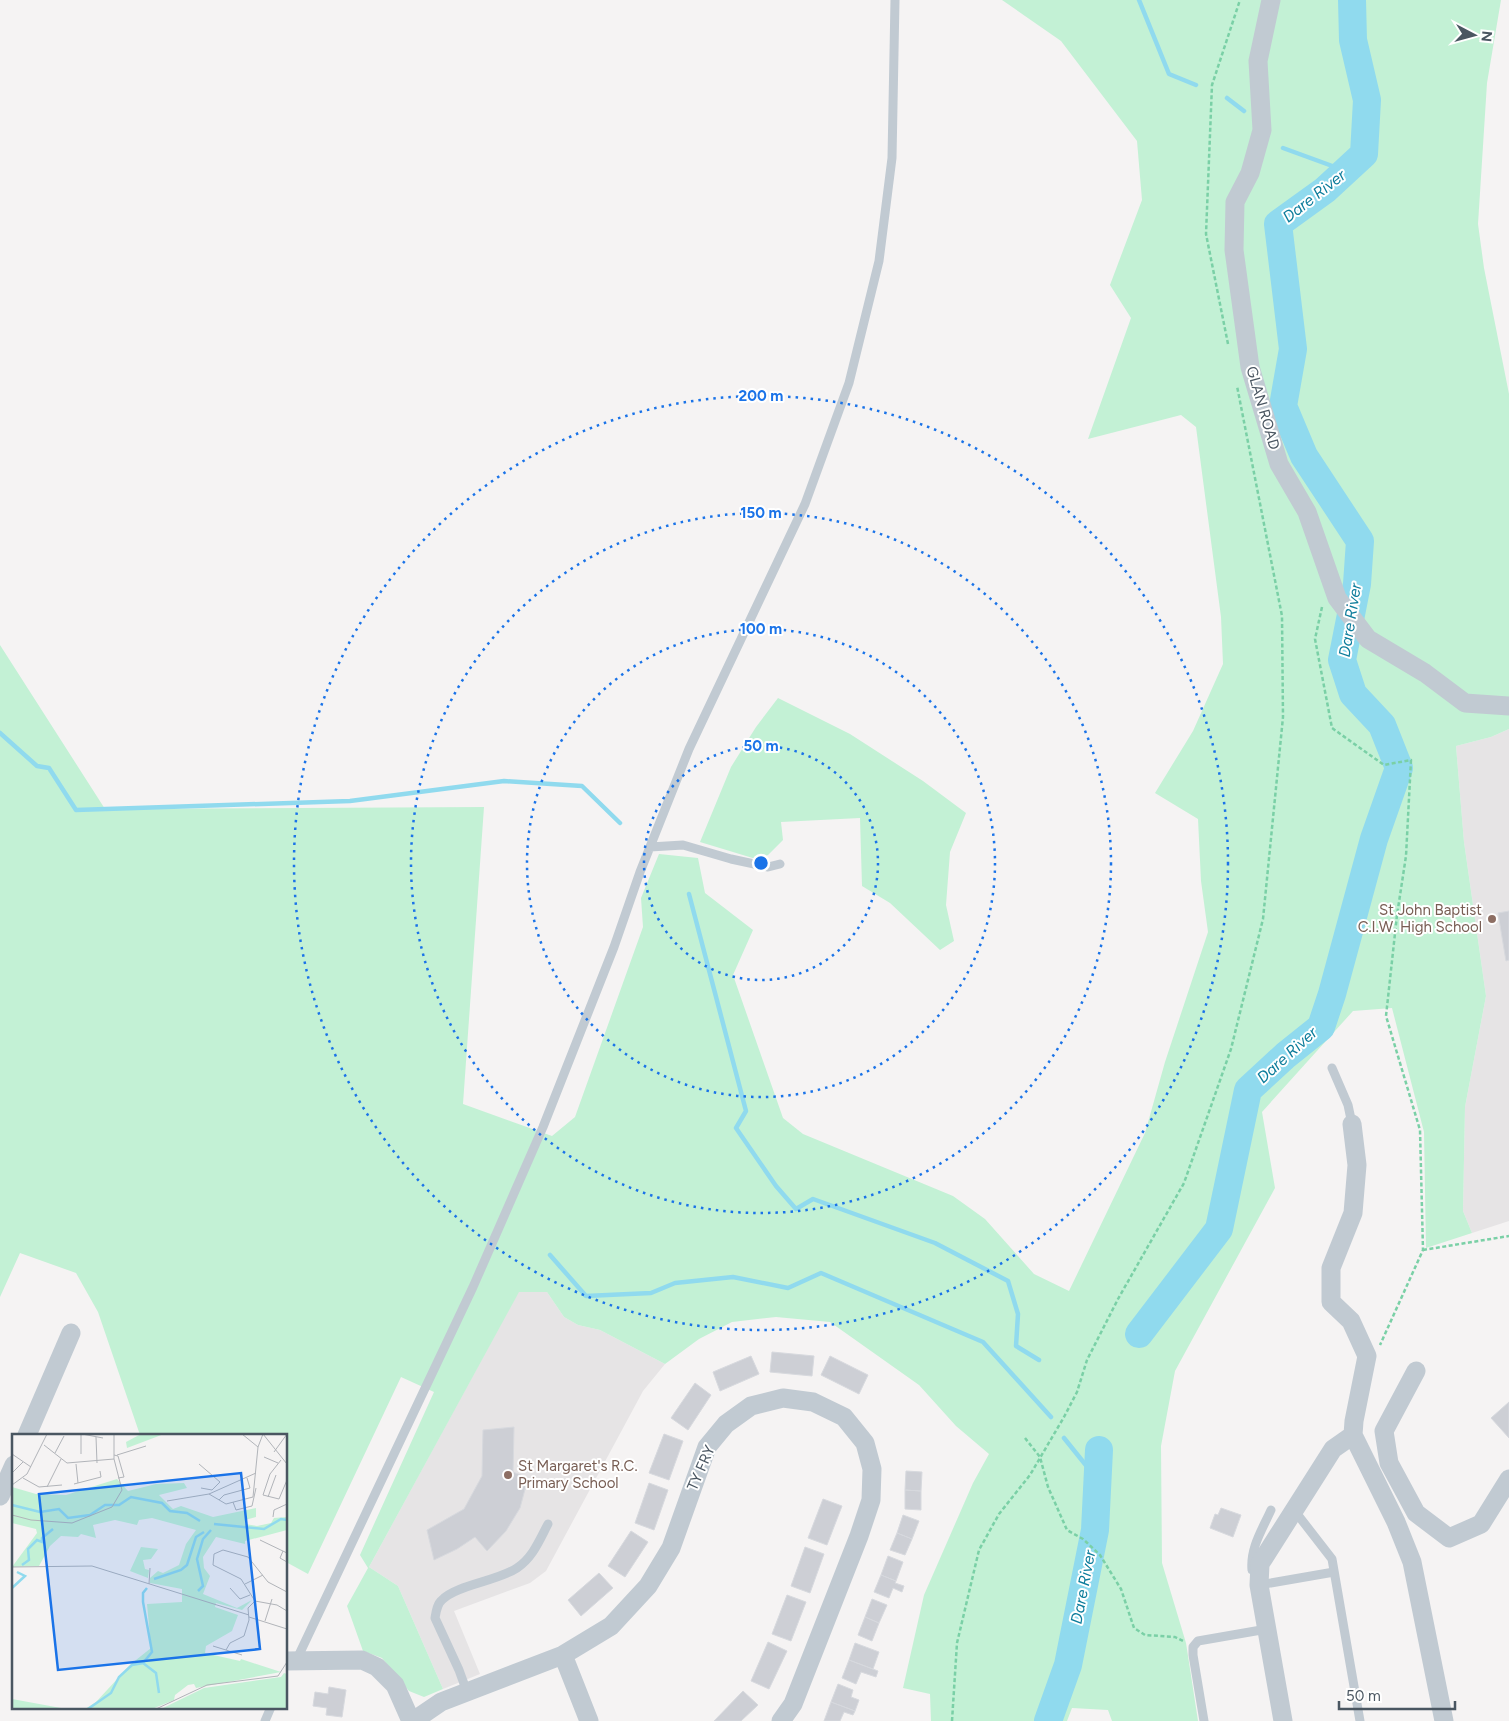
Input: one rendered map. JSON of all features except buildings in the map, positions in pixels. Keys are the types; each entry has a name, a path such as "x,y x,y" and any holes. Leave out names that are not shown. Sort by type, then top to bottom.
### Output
{"street":[{"name":"GLAN ROAD","path":"1271,0 1258,61 1262,130 1250,173 1235,202 1234,250 1250,367 1279,464 1307,512 1330,601 1368,639 1425,673 1465,703 1509,706"},
{"path":"1352,1124 1357,1165 1353,1213 1331,1268 1331,1302 1351,1321 1367,1356 1354,1428 1412,1562 1444,1721"},
{"path":"27,1434 71,1334"},
{"path":"1416,1371 1384,1431 1389,1462 1416,1513 1449,1538 1481,1524 1509,1479"},
{"name":"TY FRY","path":"412,1721 441,1702 563,1655 611,1626 648,1586 671,1548 707,1447 726,1424 751,1406 783,1398 814,1402 844,1417 865,1442 872,1469 871,1500 859,1536 793,1704 780,1721"},
{"path":"1282,1721 1267,1629 1260,1579 1260,1564 1333,1448 1354,1428"},
{"path":"0,1496 12,1469"},
{"path":"1396,1522 1411,1505"},
{"path":"563,1655 589,1721"},
{"path":"291,1661 362,1660 377,1667 395,1685 412,1721"}],"lane":[{"path":"291,1661 469,1295 522,1174 614,947 650,847 689,749 805,504 849,383 879,262 892,158 895,0"},
{"path":"650,847 683,845 731,859 768,867 780,864"},
{"path":"1332,1068 1348,1105 1352,1124"},
{"path":"1271,1510 1251,1558 1252,1570 1260,1579 1334,1572"},
{"path":"1294,1510 1332,1559 1360,1721"},
{"path":"467,1692 435,1618 441,1600 455,1591 516,1569 533,1554 548,1524"},
{"path":"1204,1721 1193,1655 1194,1646 1198,1641 1267,1629"},
{"path":"265,1721 271,1708"}],"path":[{"path":"1330,601 1315,639 1332,728 1384,765 1411,760 1406,856 1397,915 1386,1016 1420,1130 1423,1250 1381,1344 1367,1356"},
{"path":"952,1721 957,1643 979,1550 999,1514 1030,1475 1072,1400 1087,1360 1118,1300 1184,1183 1231,1049 1264,919 1284,696"},
{"path":"1423,1250 1509,1236"},
{"path":"1025,1438 1040,1457 1048,1487 1067,1530 1083,1538 1100,1555 1121,1589 1134,1628 1144,1635 1175,1637 1194,1646"}],"shaded area":[{"name":"St John Baptist C.I.W. High School","path":"1509,729 1509,1221 1472,1233 1463,1211 1465,1107 1486,996 1464,842 1456,746 1491,737"},
{"name":"St Margaret's R.C. Primary School","path":"519,1291 547,1292 564,1317 578,1325 600,1330 665,1364 643,1391 546,1571 530,1583 454,1611 480,1674 443,1689 398,1586 369,1567"}],"green space":[{"path":"1002,0 1501,0 1487,83 1478,224 1484,268 1509,394 1509,729 1491,737 1456,746 1464,842 1486,996 1465,1107 1463,1211 1472,1233 1426,1248 1424,1132 1392,1008 1353,1011 1262,1112 1275,1188 1175,1371 1161,1446 1162,1563 1186,1643 1198,1721 1112,1721 1108,1710 1072,1708 1067,1721 931,1721 930,1694 903,1688 924,1595 973,1483 989,1454 956,1426 919,1385 830,1322 776,1317 732,1322 699,1339 665,1364 600,1330 578,1325 564,1317 547,1292 519,1292 369,1567 398,1586 443,1689 424,1697 409,1691 382,1658 363,1651 347,1606 368,1568 360,1555 434,1392 401,1377 308,1574 288,1563 288,1434 140,1434 98,1312 76,1273 20,1253 0,1297 0,645 105,809 484,807 463,1104 552,1136 575,1117 643,927 641,898 659,854 698,858 705,893 753,930 733,975 783,1118 803,1134 953,1196 985,1219 1034,1274 1069,1291 1145,1133 1165,1062 1208,932 1201,881 1198,819 1155,793 1193,731 1223,664 1221,617 1196,427 1181,415 1088,439 1131,318 1110,285 1142,200 1137,141 1061,41"},
{"path":"778,698 850,734 923,781 966,813 950,852 946,905 954,941 940,950 890,903 862,886 860,818 781,822 783,840 768,855 756,859 700,842 731,767 756,727"}],"waterway":[{"path":"1139,0 1169,74 1196,85"},
{"name":"Dare River","path":"1139,1334 1219,1229 1248,1090 1286,1055 1321,1027 1332,994 1374,839 1399,768 1382,725 1353,694 1342,660 1357,584 1360,541 1304,456 1283,406 1293,349 1278,224 1325,190 1364,154 1367,100 1353,40 1352,0"},
{"path":"1227,98 1244,111"},
{"path":"1283,148 1346,171"},
{"path":"0,733 37,766 49,768 76,810 350,801 504,781 582,786 620,823"},
{"path":"689,894 746,1111 736,1128 776,1186 796,1209 813,1199 935,1243 1008,1281 1018,1314 1016,1346 1039,1360"},
{"path":"550,1255 586,1296 651,1293 675,1283 733,1277 788,1288 821,1273 983,1342 1051,1417"},
{"path":"1064,1438 1097,1479"},
{"name":"Dare River","path":"1048,1721 1068,1665 1095,1530 1099,1450"}],"place":[{"name":"St John Baptist C.I.W. High School","path":"1492,919"},
{"name":"St Margaret's R.C. Primary School","path":"508,1475"}]}
